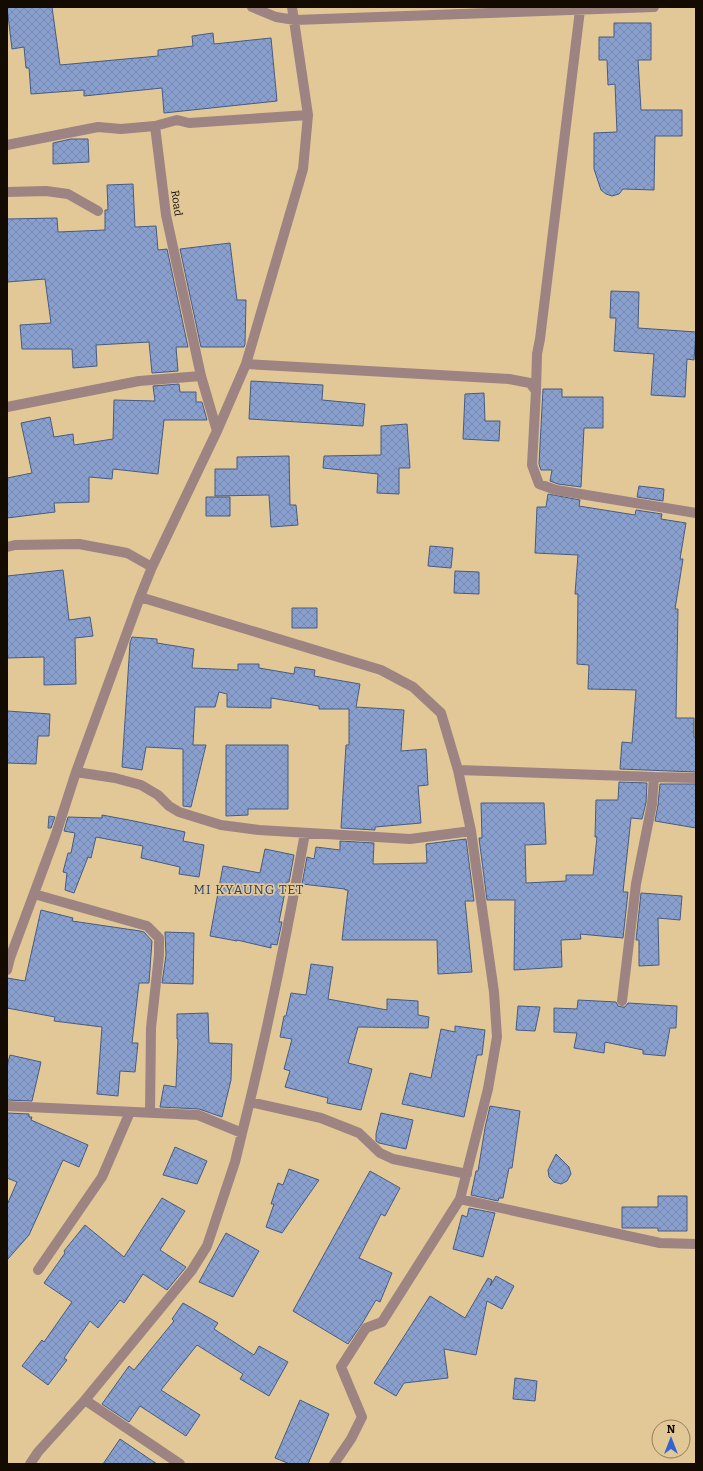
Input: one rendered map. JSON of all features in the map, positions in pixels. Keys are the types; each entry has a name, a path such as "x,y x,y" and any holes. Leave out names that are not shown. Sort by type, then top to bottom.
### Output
{"street":[{"path":"252,7 276,17 295,20 654,7"},
{"path":"7,970 10,958 55,837 76,772 140,597 152,567 217,431 246,364 303,169 308,115 292,7"},
{"path":"580,10 540,339 536,354 536,391 532,465 539,484 556,490 696,513"},
{"path":"7,145 98,127 121,129 155,126 177,120 189,123 308,115"},
{"name":"Road","path":"155,126 166,215 201,376 217,431"},
{"path":"7,192 46,191 68,194 98,211"},
{"path":"246,364 510,379 530,383 536,391"},
{"path":"7,408 139,381 201,376"},
{"path":"7,547 15,545 79,544 127,553 152,567"},
{"path":"140,597 381,670 413,687 441,713 458,770 471,831 494,992 497,1037 488,1089 460,1199 382,1322 366,1328 340,1367 362,1418 351,1439 334,1464"},
{"path":"458,770 696,778"},
{"path":"76,772 115,778 141,785 158,795 169,806 178,812 221,825 259,830 410,839 471,831"},
{"path":"622,1000 636,884 652,804 654,777"},
{"path":"30,1464 38,1452 85,1400 192,1270 207,1246 235,1162 250,1102 290,920 305,833"},
{"path":"34,894 147,926 159,938 159,955 151,1028 150,1113"},
{"path":"250,1102 321,1118 359,1133 380,1153 393,1159 467,1174"},
{"path":"7,1106 198,1115 242,1133"},
{"path":"38,1270 102,1177 130,1112"},
{"path":"460,1199 660,1243 696,1244"},
{"path":"85,1400 180,1464"}],"building":[{"path":"7,7 52,7 60,65 158,56 158,50 193,46 192,36 213,33 214,44 271,38 277,101 164,113 162,88 84,96 84,90 31,94 29,68 26,68 24,47 12,49"},
{"path":"614,23 651,23 651,60 638,60 641,110 682,110 682,136 655,136 654,190 623,189 619,194 612,196 601,190 594,169 594,133 617,132 615,84 608,85 607,60 599,60 599,37 614,37"},
{"path":"71,139 88,139 89,162 53,164 53,143"},
{"path":"133,184 135,227 156,226 158,250 167,249 188,347 176,347 178,371 152,373 149,342 96,345 97,366 73,368 72,349 22,349 20,325 51,323 45,279 7,282 7,219 57,218 58,232 105,230 105,210 108,210 107,185"},
{"path":"230,243 237,300 246,300 245,344 244,347 201,347 180,249"},
{"path":"611,291 639,292 638,328 696,332 694,360 687,359 685,397 651,395 654,354 614,351 616,318 610,318"},
{"path":"251,381 323,385 322,400 365,404 363,426 249,419"},
{"path":"179,384 180,392 196,392 196,402 202,402 207,420 164,420 158,474 113,469 112,479 89,477 89,502 54,503 55,512 7,518 7,478 32,473 21,423 50,417 54,437 73,434 74,445 113,439 114,400 155,401 153,386"},
{"path":"543,389 562,389 562,397 603,397 603,428 584,428 581,487 558,484 550,481 552,470 541,470 539,464"},
{"path":"484,393 485,421 500,421 499,441 463,439 465,394"},
{"path":"407,424 410,468 399,468 399,494 377,493 378,474 323,468 324,456 381,455 381,426"},
{"path":"289,456 290,505 296,505 298,525 271,527 269,495 215,496 215,469 237,469 237,457"},
{"path":"639,486 664,489 663,501 637,497"},
{"path":"548,494 580,500 579,506 635,515 636,510 662,514 661,519 686,523 680,559 683,559 675,609 678,609 676,718 694,718 694,737 696,738 696,772 620,769 622,742 632,743 636,690 588,689 589,665 577,664 578,594 575,594 578,555 535,553 537,507 546,507"},
{"path":"206,497 230,497 230,516 206,516"},
{"path":"430,546 453,548 451,568 428,566"},
{"path":"63,570 69,620 90,617 93,636 75,638 76,684 44,685 44,657 7,658 7,576"},
{"path":"455,571 479,572 479,594 454,593"},
{"path":"292,608 317,608 317,628 292,628"},
{"path":"132,637 157,639 157,643 194,649 192,668 238,670 238,664 259,664 259,668 294,674 295,667 315,670 314,676 360,684 356,707 404,710 401,751 426,749 428,785 418,786 421,823 375,827 375,830 341,828 346,745 349,745 349,709 319,709 319,706 271,698 271,708 227,707 227,694 219,692 215,707 195,707 193,745 206,745 191,807 183,806 183,749 146,747 142,770 122,767 130,643"},
{"path":"7,711 50,714 49,736 38,736 36,764 7,763"},
{"path":"226,745 288,745 288,809 248,809 248,815 226,816"},
{"path":"619,782 647,783 646,803 642,819 631,818 623,892 628,892 623,938 580,934 581,939 561,940 562,967 514,970 515,900 487,900 479,838 482,838 481,803 544,803 546,844 525,845 526,883 566,881 566,875 593,875 597,837 595,837 596,800 618,800"},
{"path":"660,784 696,784 696,828 655,821"},
{"path":"102,815 185,832 183,841 204,845 199,877 179,874 180,867 141,858 143,846 96,837 91,858 88,857 74,893 65,890 67,873 63,872 68,853 71,853 75,833 64,831 68,817 102,818"},
{"path":"49,816 55,817 51,828 48,828"},
{"path":"466,839 474,901 465,901 472,972 438,974 437,940 342,940 348,890 302,884 307,857 314,859 316,847 340,850 340,841 374,843 373,864 427,863 426,844"},
{"path":"265,849 294,855 279,922 282,922 277,945 271,944 271,948 237,940 210,936 223,866 260,873"},
{"path":"641,893 682,896 680,920 658,918 659,965 639,966 639,940 636,940"},
{"path":"41,910 73,918 72,921 144,932 152,941 149,983 139,983 132,1043 138,1043 135,1072 120,1071 118,1096 97,1094 102,1027 54,1021 55,1017 7,1008 7,978 25,981"},
{"path":"165,932 194,933 193,984 162,983 166,955"},
{"path":"311,964 333,967 328,999 387,1010 387,999 418,1001 418,1015 429,1017 428,1028 358,1027 348,1063 372,1069 361,1110 327,1103 328,1098 285,1087 290,1071 284,1069 292,1039 280,1037 284,1016 286,1016 291,993 306,995"},
{"path":"578,1000 616,1002 618,1006 622,1007 625,1007 628,1003 677,1006 676,1028 670,1028 665,1056 643,1054 643,1050 605,1042 604,1053 574,1048 577,1033 554,1032 554,1008 577,1009"},
{"path":"518,1006 540,1007 535,1031 516,1030"},
{"path":"208,1013 209,1043 232,1044 231,1080 222,1117 199,1109 160,1107 164,1085 176,1087 178,1039 177,1014"},
{"path":"455,1026 485,1030 482,1055 477,1055 464,1117 402,1104 410,1073 431,1078 441,1029 455,1032"},
{"path":"10,1055 41,1062 32,1101 7,1100 7,1066"},
{"path":"490,1106 520,1111 512,1168 509,1168 503,1198 499,1198 498,1201 471,1195 476,1171 478,1171"},
{"path":"7,1113 29,1114 29,1117 32,1117 31,1120 88,1145 79,1167 63,1160 29,1235 7,1260 7,1205 17,1182 7,1178"},
{"path":"381,1113 413,1120 406,1149 376,1141 376,1134"},
{"path":"175,1147 207,1161 197,1184 163,1175"},
{"path":"556,1154 569,1167 571,1174 567,1181 561,1184 554,1182 549,1177 548,1170"},
{"path":"289,1169 319,1180 282,1233 266,1227 274,1204 271,1204 278,1183 283,1185"},
{"path":"370,1171 400,1188 385,1216 381,1214 359,1258 392,1273 380,1302 376,1300 348,1344 293,1311"},
{"path":"658,1196 687,1196 687,1231 658,1231 658,1228 622,1228 622,1207 658,1207"},
{"path":"162,1198 185,1211 160,1250 186,1267 167,1290 143,1274 124,1303 120,1300 98,1328 90,1321 64,1358 67,1360 48,1385 22,1366 42,1340 44,1342 72,1302 44,1283 65,1253 64,1251 85,1225 124,1257"},
{"path":"469,1208 495,1213 483,1257 453,1249 462,1215 467,1217"},
{"path":"226,1233 259,1251 233,1297 199,1282"},
{"path":"496,1276 514,1286 502,1309 487,1301 476,1355 444,1349 448,1378 404,1383 396,1396 374,1383 430,1296 465,1318 488,1278 492,1280 490,1286"},
{"path":"183,1303 218,1323 214,1329 254,1355 259,1346 288,1362 269,1396 240,1379 243,1374 197,1345 161,1390 200,1415 186,1436 140,1406 129,1422 102,1404 129,1366 134,1370 174,1321 172,1319"},
{"path":"515,1378 537,1381 535,1401 513,1399"},
{"path":"300,1400 329,1414 308,1464 290,1464 275,1458"},
{"path":"120,1439 157,1464 103,1464"}],"district":[{"name":"MI KYAUNG TET","path":"249,889"}]}
